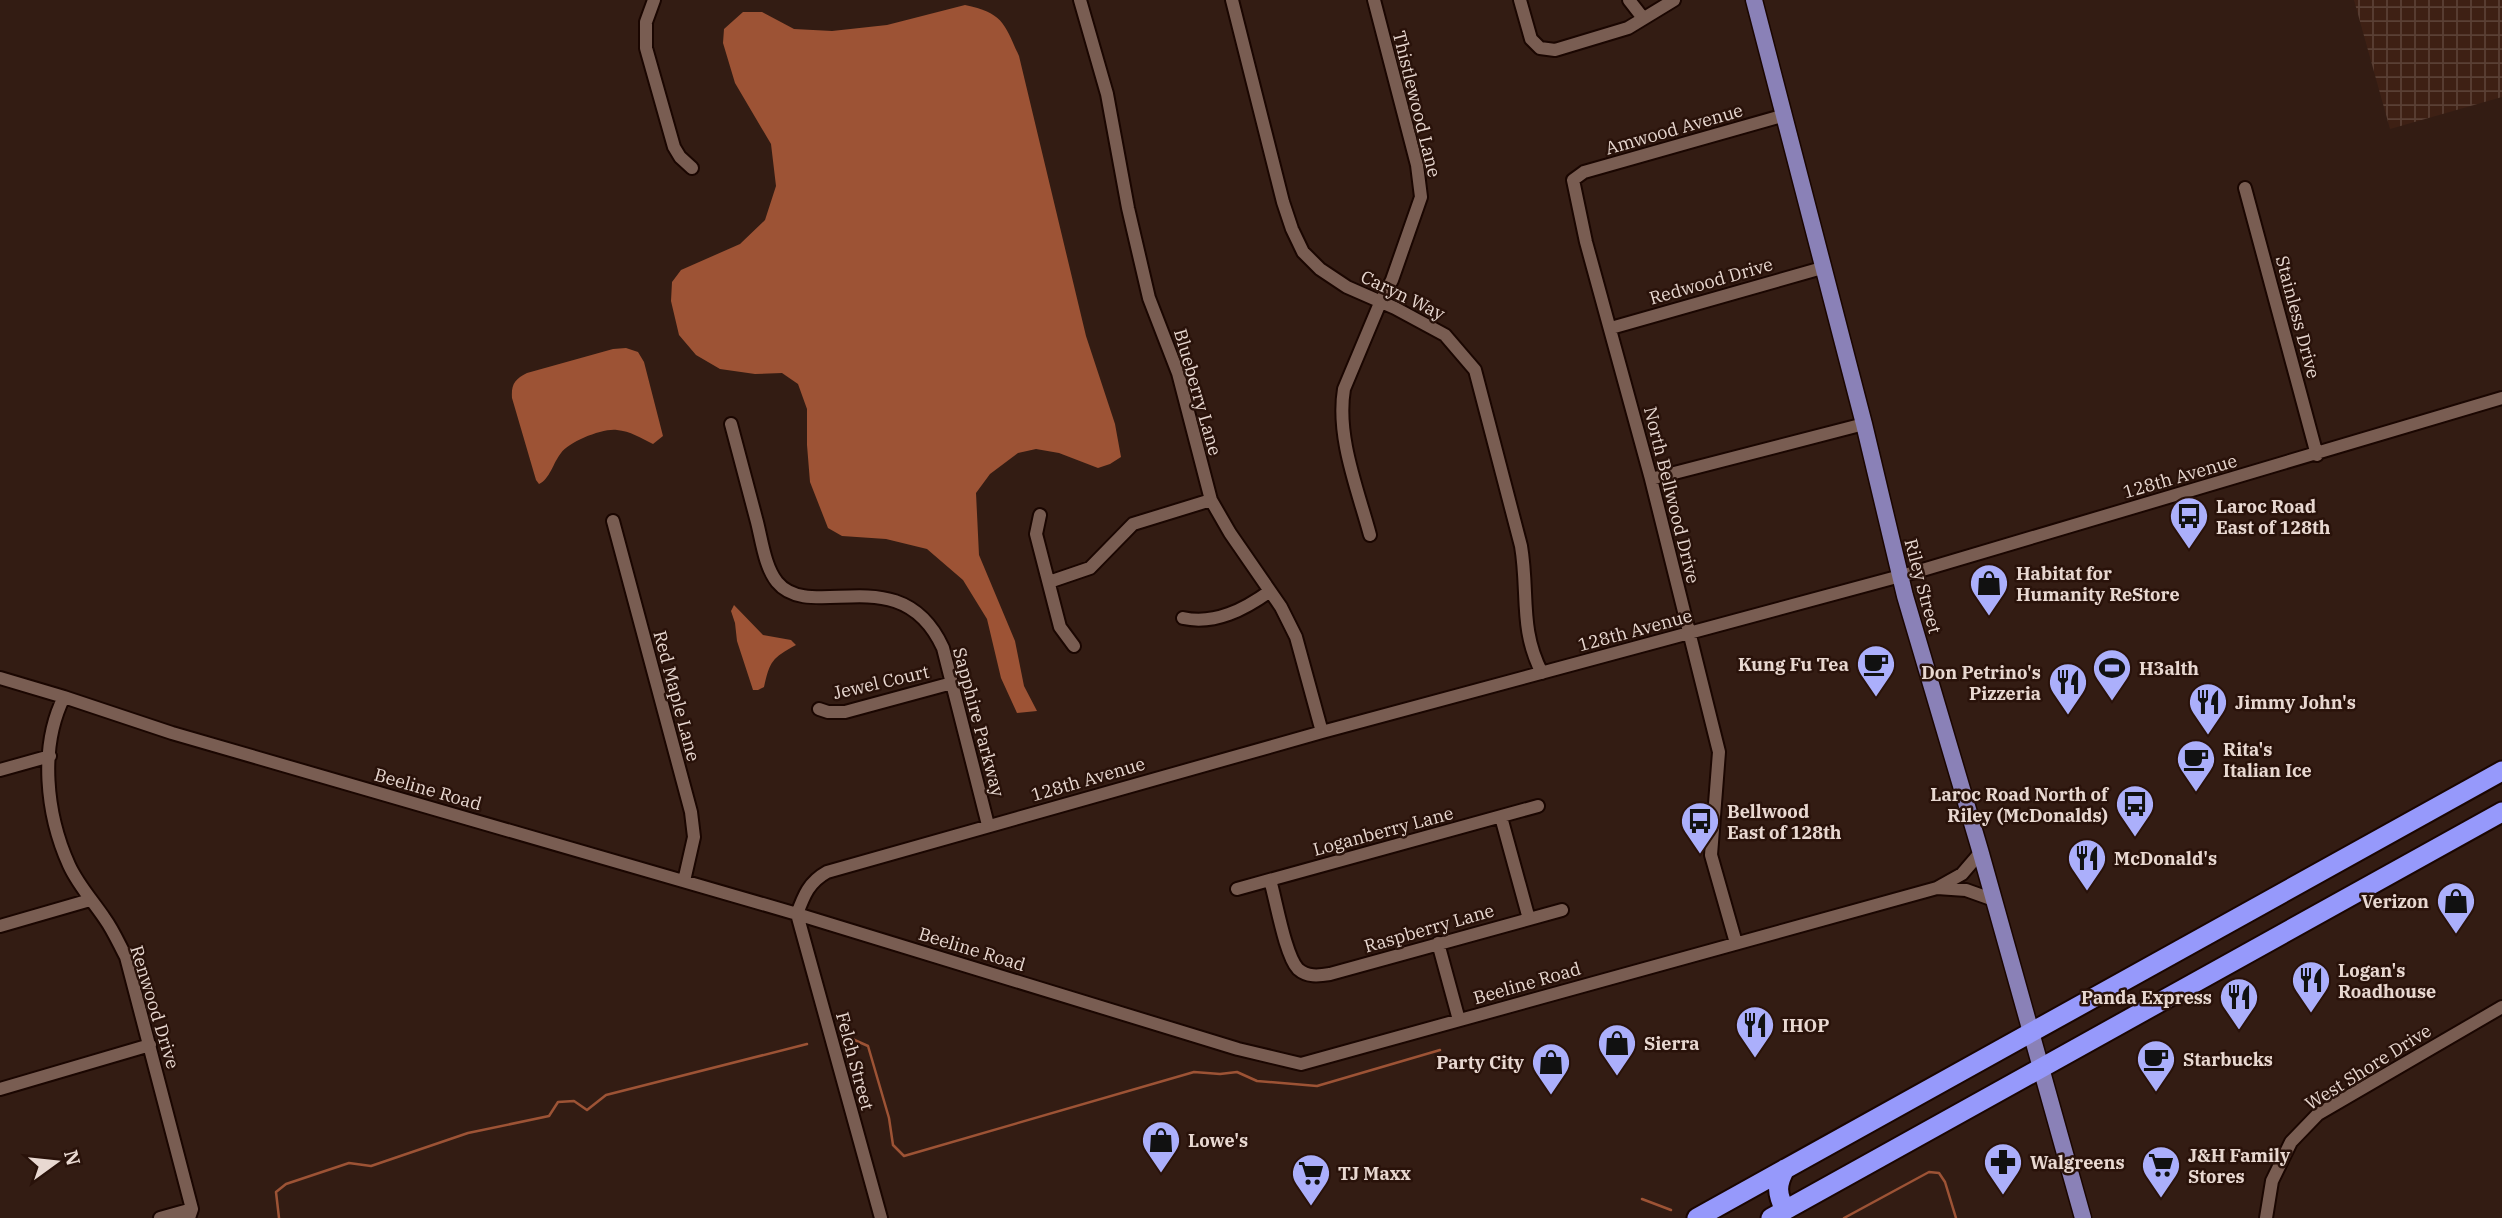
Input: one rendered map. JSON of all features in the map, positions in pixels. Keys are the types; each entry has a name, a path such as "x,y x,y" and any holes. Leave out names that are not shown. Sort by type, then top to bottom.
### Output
{"highway":[{"path":"1697,1218 2502,771"},
{"path":"1778,1214 2502,811"},
{"path":"2277,895 2283,905 2285,918 2277,936"},
{"path":"1778,1214 1778,1186 1785,1170"}],"main road":[{"name":"Riley Street","path":"1754,0 1786,115 1900,576 2083,1218"}],"street":[{"path":"654,0 646,22 646,48 674,146 680,157 692,168"},
{"name":"Blueberry Lane","path":"1080,0 1107,94 1128,208 1149,298 1178,373 1211,499 1230,533 1281,607 1296,637 1322,732"},
{"name":"Caryn Way","path":"1232,0 1283,202 1303,252 1320,269 1347,287 1395,308 1445,335 1475,370 1521,546 1525,571 1528,640 1542,673"},
{"name":"Thistlewood Lane","path":"1370,535 1345,437 1342,404 1344,389 1392,280 1421,197 1417,165 1374,0"},
{"path":"1520,0 1531,39 1540,48 1555,50 1628,27 1674,0"},
{"path":"1629,0 1643,18"},
{"name":"Amwood Avenue","path":"1573,180 1584,172 1786,115"},
{"name":"North Bellwood Drive","path":"1573,180 1586,242 1651,479 1719,752 1711,855 1736,943"},
{"name":"Stainless Drive","path":"2245,188 2317,455"},
{"name":"Redwood Drive","path":"1611,328 1822,268"},
{"name":"128th Avenue","path":"797,914 806,890 814,879 827,872 1322,732 1900,576 2317,455 2502,398"},
{"name":"Sapphire Parkway","path":"732,424 765,553 775,580 799,597 878,597 894,601 923,618 937,637 952,683 989,825"},
{"path":"1651,479 1864,424"},
{"path":"1049,582 1090,568 1133,524 1211,499"},
{"path":"1040,514 1036,534 1060,627 1074,646"},
{"name":"Red Maple Lane","path":"613,521 691,813 694,838 684,881"},
{"path":"1183,618 1207,620 1246,608 1270,591"},
{"name":"Beeline Road","path":"0,678 64,696 172,733 797,914 1238,1049 1301,1064 1937,888 1962,874 1980,853"},
{"name":"Jewel Court","path":"819,709 845,712 952,683"},
{"name":"Renwood Drive","path":"64,696 56,713 50,756 49,790 58,836 69,866 105,919 126,957 190,1213"},
{"path":"0,770 50,756"},
{"name":"Loganberry Lane","path":"1237,889 1538,806"},
{"path":"1501,817 1529,919"},
{"name":"Raspberry Lane","path":"1270,880 1289,952 1298,968 1313,976 1329,974 1562,910"},
{"name":"Beeline Road","path":"1937,888 1966,890 1994,900"},
{"path":"0,926 90,900"},
{"name":"Felch Street","path":"797,914 881,1218"},
{"path":"1438,943 1459,1020"},
{"name":"West Shore Drive","path":"2266,1218 2272,1181 2291,1142 2318,1114 2502,1007"},
{"path":"0,1089 150,1045"},
{"path":"160,1218 190,1213"}],"shaded area":[{"path":"2354,0 2502,0 2502,97 2390,129"},
{"path":"965,5 987,12 1001,21 1019,56 1086,336 1115,424 1121,457 1098,468 1059,453 1036,449 1018,453 990,474 976,493 979,555 1015,641 1024,686 1037,711 1017,713 1001,678 987,619 963,580 927,549 886,539 842,536 828,528 810,482 807,409 798,384 782,373 755,374 720,369 696,355 679,335 671,301 672,282 681,270 740,244 765,220 776,186 771,144 735,83 723,43 724,29 743,12 762,12 794,29 832,31 887,25"},
{"path":"626,348 638,352 644,362 663,436 653,444 631,433 617,430 603,431 586,437 565,449 539,484 512,398 515,382 527,373 613,349"},
{"path":"734,605 763,635 791,640 796,645 773,661 764,687 758,690 753,690 737,641 731,611"}],"waterway":[{"path":"850,1038 868,1046 889,1118 893,1145 904,1156 1194,1072 1237,1072 1257,1081 1317,1086 1440,1050"},
{"path":"279,1218 276,1192 286,1184 349,1163 371,1166 468,1133 549,1116 558,1102 574,1101 587,1110 606,1095 807,1044"},
{"path":"1844,1218 1929,1172 1939,1173 1945,1182 1956,1218"},
{"path":"1642,1199 1671,1210"}],"place":[{"name":"Laroc Road East of 128th","path":"2189,550"},
{"name":"Habitat for Humanity ReStore","path":"1989,617"},
{"name":"Kung Fu Tea","path":"1876,698"},
{"name":"H3alth","path":"2112,702"},
{"name":"Don Petrino's Pizzeria","path":"2068,716"},
{"name":"Jimmy John's","path":"2208,736"},
{"name":"Rita's Italian Ice","path":"2196,793"},
{"name":"Laroc Road North of Riley (McDonalds)","path":"2135,838"},
{"name":"Bellwood East of 128th","path":"1700,855"},
{"name":"McDonald's","path":"2087,892"},
{"name":"Verizon","path":"2456,935"},
{"name":"Logan's Roadhouse","path":"2311,1014"},
{"name":"Panda Express","path":"2239,1031"},
{"name":"IHOP","path":"1755,1059"},
{"name":"Sierra","path":"1617,1077"},
{"name":"Starbucks","path":"2156,1093"},
{"name":"Party City","path":"1551,1096"},
{"name":"Lowe's","path":"1161,1174"},
{"name":"Walgreens","path":"2003,1196"},
{"name":"J&H Family Stores","path":"2161,1199"},
{"name":"TJ Maxx","path":"1311,1207"}]}
